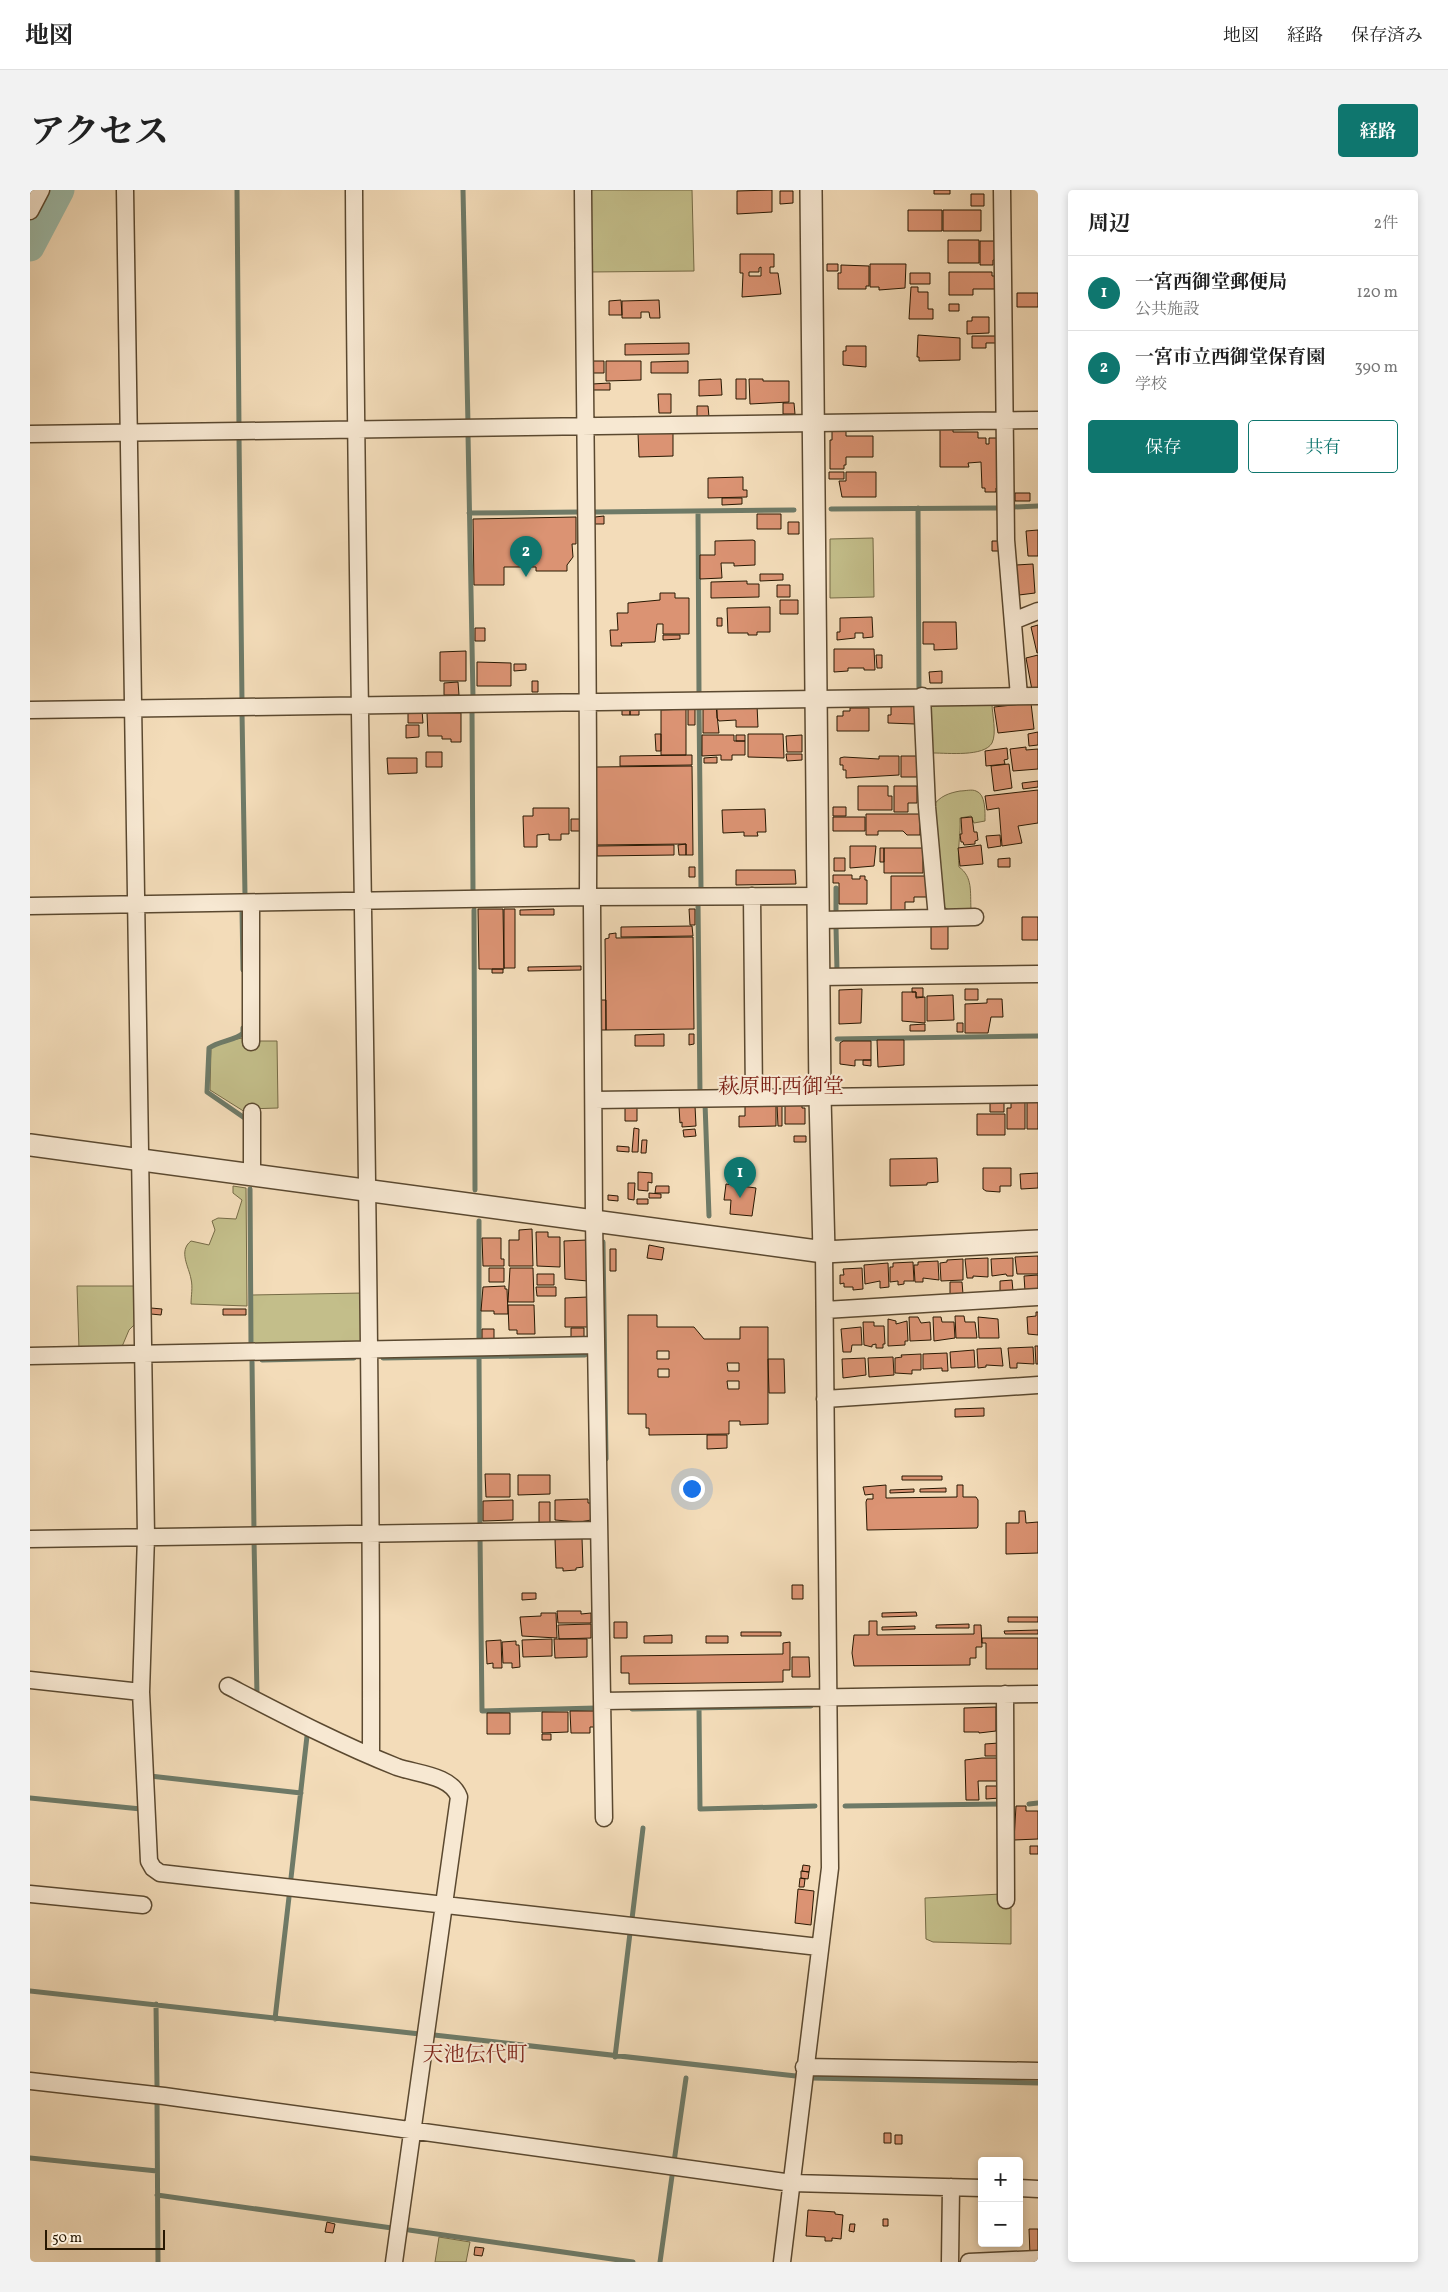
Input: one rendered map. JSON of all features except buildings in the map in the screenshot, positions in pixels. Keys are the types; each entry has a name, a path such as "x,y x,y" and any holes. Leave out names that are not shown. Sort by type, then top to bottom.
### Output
{"street":[{"path":"30,211 41,190"},
{"path":"126,190 146,1536 141,1692 149,1861 153,1868 160,1873 819,1947"},
{"path":"354,190 371,1534 371,1756"},
{"path":"583,190 584,426 589,702 588,897 592,903 594,1220 604,1818"},
{"path":"782,2262 804,2067 830,1868 811,190"},
{"path":"1002,190 1006,540 1019,696"},
{"path":"30,434 1038,420"},
{"path":"1013,621 1038,611"},
{"path":"922,696 927,807 937,918"},
{"path":"30,710 922,696 1038,696"},
{"path":"752,896 754,1098"},
{"path":"30,906 588,897 818,896"},
{"path":"251,903 251,1042"},
{"path":"818,920 976,917"},
{"path":"819,977 1038,974"},
{"path":"594,1100 1038,1094"},
{"path":"252,1112 252,1175"},
{"path":"30,1145 824,1252 1038,1241"},
{"path":"825,1310 1038,1296"},
{"path":"30,1356 596,1345"},
{"path":"826,1399 1038,1385"},
{"path":"30,1539 599,1530"},
{"path":"30,1680 141,1692"},
{"path":"228,1686 348,1748 446,1782 456,1789 459,1797 394,2262"},
{"path":"1005,1694 1006,1900"},
{"path":"602,1701 1038,1694"},
{"path":"30,1894 143,1905"},
{"path":"804,2067 1038,2071"},
{"path":"30,2081 164,2096 792,2183 978,2188"},
{"path":"950,2262 951,2187"},
{"path":"1023,2188 1038,2189"},
{"path":"969,2262 1038,2259"}],"shaded area":[{"path":"588,190 692,190 694,271 589,272"},
{"path":"873,538 874,597 830,598 830,539"},
{"path":"930,704 992,704 994,729 992,743 982,750 974,752 956,754 933,753 931,749"},
{"path":"973,790 982,796 985,821 974,823 971,816 960,818 959,867 969,880 971,909 955,912 941,904 933,806 945,796 960,791"},
{"path":"242,1038 257,1041 277,1041 278,1108 247,1109 245,1112 210,1090 211,1048 218,1043"},
{"path":"233,1186 246,1188 247,1306 191,1304 192,1282 185,1259 185,1249 191,1241 209,1245 215,1230 212,1221 218,1218 236,1219 242,1200 233,1193"},
{"path":"77,1286 134,1286 135,1324 129,1330 121,1349 79,1350"},
{"path":"363,1293 364,1341 358,1345 252,1345 252,1295"},
{"path":"1001,1894 1002,1907 1011,1907 1011,1944 933,1942 926,1939 925,1898"},
{"path":"439,2237 470,2242 466,2262 435,2262"}],"waterway":[{"path":"30,247 60,190"},
{"path":"237,190 239,428"},
{"path":"463,190 468,424"},
{"path":"468,434 473,697"},
{"path":"239,436 242,702"},
{"path":"1013,507 1038,506"},
{"path":"918,508 919,692"},
{"path":"831,509 999,508"},
{"path":"595,512 794,510"},
{"path":"698,511 699,694"},
{"path":"469,513 579,512"},
{"path":"699,707 701,888"},
{"path":"472,709 473,892"},
{"path":"242,712 245,895"},
{"path":"836,888 836,915"},
{"path":"698,903 700,1094"},
{"path":"242,910 243,970"},
{"path":"474,910 475,1190"},
{"path":"836,927 837,971"},
{"path":"243,1028 243,1033 240,1035 209,1048 207,1092 246,1119 246,1123"},
{"path":"837,1039 1038,1036"},
{"path":"705,1103 709,1216"},
{"path":"250,1189 251,1345"},
{"path":"479,1221 479,1342"},
{"path":"603,1242 606,1459"},
{"path":"383,1358 585,1355"},
{"path":"479,1357 480,1526"},
{"path":"262,1360 354,1358"},
{"path":"252,1360 254,1532"},
{"path":"480,1536 482,1711 596,1708"},
{"path":"254,1539 257,1696"},
{"path":"632,1709 811,1706"},
{"path":"699,1708 700,1809 815,1806"},
{"path":"291,1878 307,1736"},
{"path":"150,1776 301,1793"},
{"path":"30,1798 141,1809"},
{"path":"1029,1804 1038,1803"},
{"path":"845,1806 1001,1804"},
{"path":"632,1919 643,1828"},
{"path":"275,2019 289,1897"},
{"path":"615,2057 630,1933"},
{"path":"30,1991 420,2034"},
{"path":"156,2004 157,2086"},
{"path":"434,2035 796,2076"},
{"path":"674,2162 686,2078"},
{"path":"811,2078 1038,2083"},
{"path":"157,2102 158,2262"},
{"path":"30,2158 157,2171"},
{"path":"660,2262 672,2176"},
{"path":"157,2195 392,2228"},
{"path":"409,2230 633,2262"}],"place":[{"name":"一宮市立西御堂保育園","path":"526,577"},
{"name":"一宮西御堂郵便局","path":"740,1198"}],"district":[{"name":"萩原町西御堂","path":"781,1086"},
{"name":"天池伝代町","path":"475,2054"}]}
